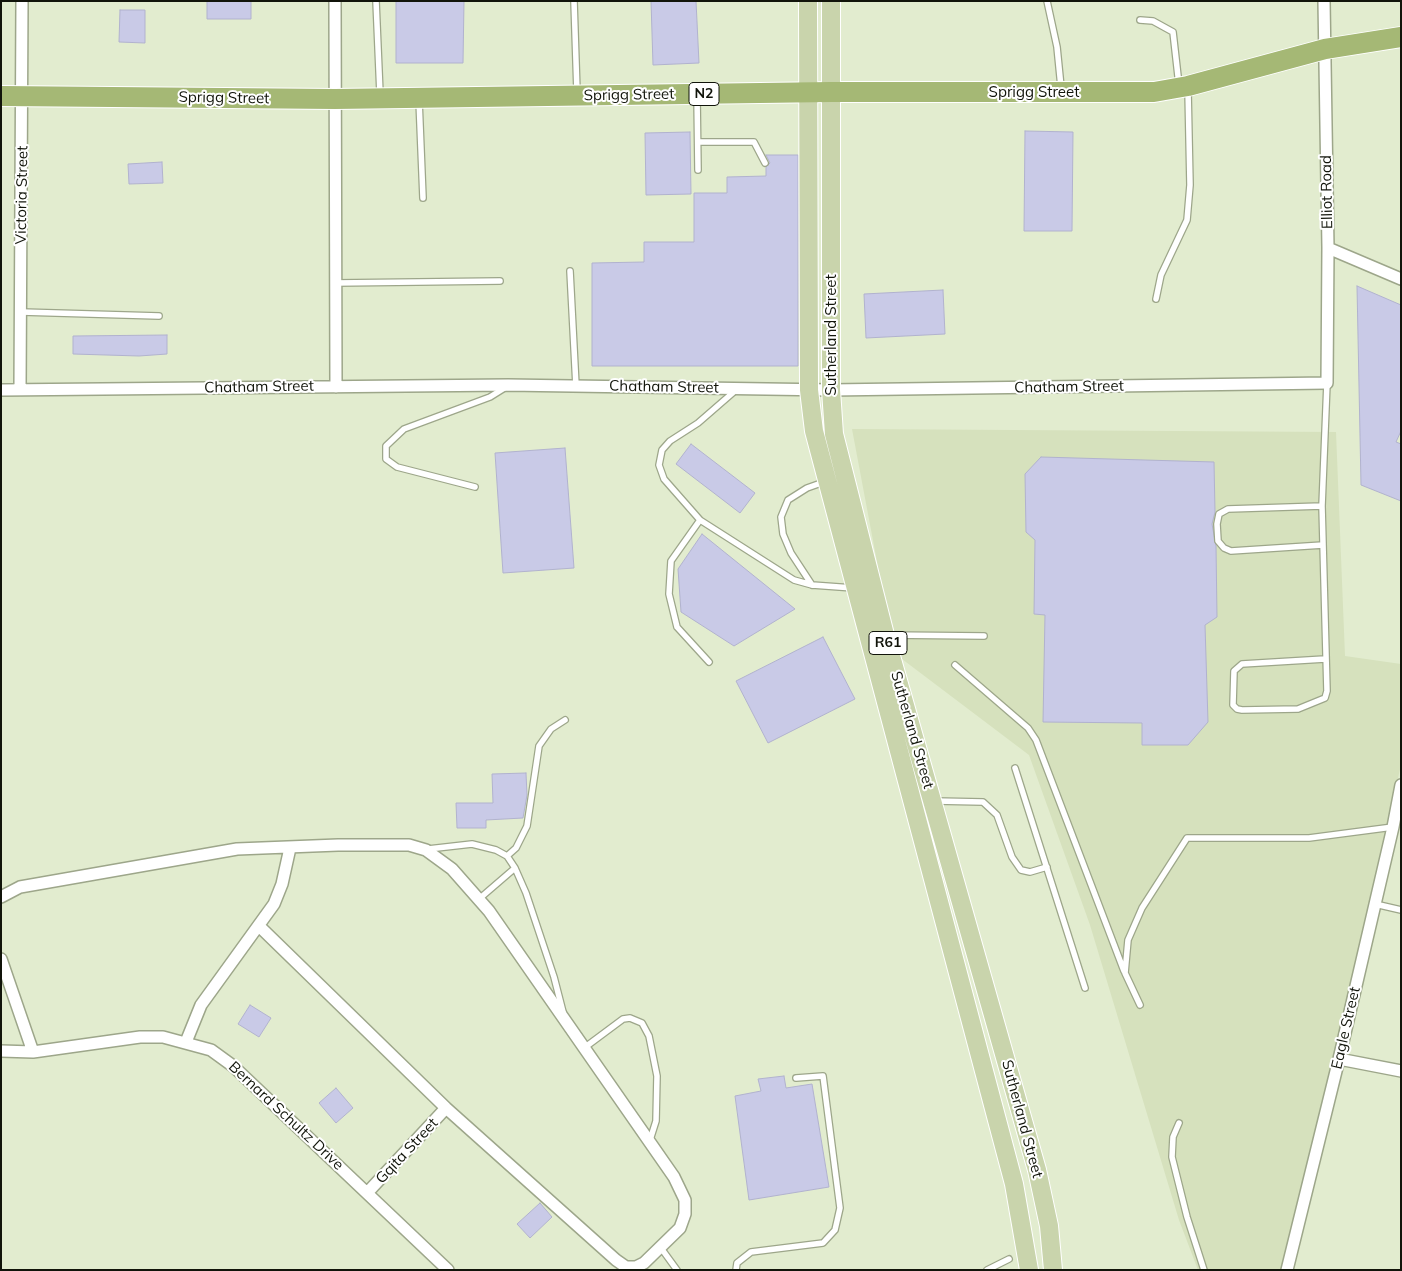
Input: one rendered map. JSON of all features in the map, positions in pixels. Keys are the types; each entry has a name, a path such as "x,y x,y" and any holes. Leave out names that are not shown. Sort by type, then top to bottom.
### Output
{"highway":[{"name":"Sprigg Street","path":"1,96 334,99 831,92 1154,92 1183,87 1325,49 1401,37"}],"main road":[{"name":"Sutherland Street","path":"808,1 806,93 809,390 814,431 1014,1184 1029,1270"},
{"name":"Sutherland Street","path":"831,1 831,390 834,434 885,635 1037,1170 1049,1226 1053,1270"}],"street":[{"name":"Victoria Street","path":"20,389 22,1"},
{"path":"335,1 336,387"},
{"name":"Elliot Road","path":"1324,1 1328,248 1327,383"},
{"path":"1328,248 1401,279"},
{"name":"Chatham Street","path":"1,390 508,385 831,390 1327,383"},
{"name":"Eagle Street","path":"1287,1270 1339,1059 1401,785"},
{"path":"1,897 4,893 20,887 237,849 338,845 409,845 426,850 452,869 479,899 674,1178 685,1200 685,1214 680,1228 644,1263 636,1267 626,1267 597,1245 446,1108 259,926"},
{"path":"186,1042 201,1005 274,904 282,884 290,848"},
{"path":"1,959 32,1052"},
{"name":"Bernard Schultz Drive","path":"1,1051 32,1052 140,1037 163,1037 211,1050 234,1066 448,1270"},
{"path":"1339,1059 1401,1071"},
{"name":"Gqita Street","path":"367,1193 446,1108"}],"lane":[{"path":"376,1 380,98"},
{"path":"574,1 577,96"},
{"path":"1047,1 1058,48 1062,92"},
{"path":"1140,20 1154,21 1173,32 1183,87 1190,185 1187,220 1161,275 1156,299"},
{"path":"697,94 698,170"},
{"path":"419,98 423,198"},
{"path":"698,142 754,142 765,163"},
{"path":"570,271 576,386"},
{"path":"335,283 500,282"},
{"path":"21,312 159,316"},
{"path":"1325,659 1242,664 1234,671 1233,705 1237,709 1255,710 1298,708 1325,698 1327,691 1322,506 1327,383"},
{"path":"475,487 396,467 386,459 386,446 404,429 490,397 508,385"},
{"path":"738,388 698,423 670,441 662,450 659,465 664,479 700,520 794,580 812,585 855,588 873,587"},
{"path":"812,585 791,553 783,534 781,517 788,500 807,488 826,481"},
{"path":"1322,506 1228,509 1219,514 1217,524 1218,541 1224,548 1231,551 1323,545"},
{"path":"700,520 671,561 668,574 669,594 678,627 709,662"},
{"path":"867,635 984,636"},
{"path":"955,665 1022,723 1036,740 1125,973 1140,1005"},
{"path":"507,856 516,848 527,826 539,746 550,729 565,720"},
{"path":"1016,768 1085,988"},
{"path":"933,802 983,802 997,815 1012,857 1020,870 1030,872 1046,867"},
{"path":"1125,973 1128,940 1134,924 1186,838 1309,838 1393,827"},
{"path":"426,850 472,844 496,850 507,856 515,868 546,951 564,1019"},
{"path":"479,899 515,868"},
{"path":"1375,904 1401,910"},
{"path":"584,1048 623,1019 630,1018 642,1022 649,1036 657,1076 656,1121 649,1142"},
{"path":"736,1270 737,1263 751,1252 823,1243 835,1230 840,1208 823,1076 796,1078"},
{"path":"1179,1123 1173,1138 1172,1157 1187,1217 1204,1270"},
{"path":"661,1248 677,1270"},
{"path":"987,1270 1009,1259"}],"shaded area":[{"path":"852,429 1336,432 1345,656 1401,664 1401,765 1285,1270 1198,1270 1179,1220 1090,925 1029,755 898,656 884,599"}],"building":[{"path":"207,1 251,1 251,19 207,19"},
{"path":"396,1 464,1 463,63 396,63"},
{"path":"651,1 696,1 699,63 653,65"},
{"path":"120,10 145,10 145,43 119,42"},
{"path":"1025,131 1073,132 1072,231 1024,231"},
{"path":"690,132 691,194 646,195 645,133"},
{"path":"766,155 798,155 798,366 592,366 592,263 644,262 644,242 694,242 694,193 727,193 727,177 766,176 766,167 770,163"},
{"path":"162,162 163,183 129,184 128,164"},
{"path":"1357,286 1401,305 1401,431 1396,442 1401,444 1401,501 1361,485"},
{"path":"943,290 945,334 866,338 864,294"},
{"path":"167,335 167,354 139,356 73,354 73,336"},
{"path":"691,444 755,493 740,513 676,464"},
{"path":"565,448 574,568 503,573 495,453"},
{"path":"1041,457 1214,462 1215,512 1212,524 1216,546 1217,617 1205,625 1208,722 1188,745 1142,745 1142,723 1043,722 1045,615 1034,614 1035,540 1026,532 1025,474"},
{"path":"702,534 795,609 734,646 681,612 678,569"},
{"path":"823,637 855,699 768,743 736,681"},
{"path":"526,773 527,795 523,818 486,820 486,828 457,828 456,803 493,803 492,774"},
{"path":"250,1005 271,1018 259,1037 238,1024"},
{"path":"784,1076 786,1088 812,1084 829,1187 749,1200 735,1096 761,1091 758,1079"},
{"path":"336,1088 353,1108 336,1123 319,1103"},
{"path":"540,1203 552,1217 530,1238 517,1224"}]}
